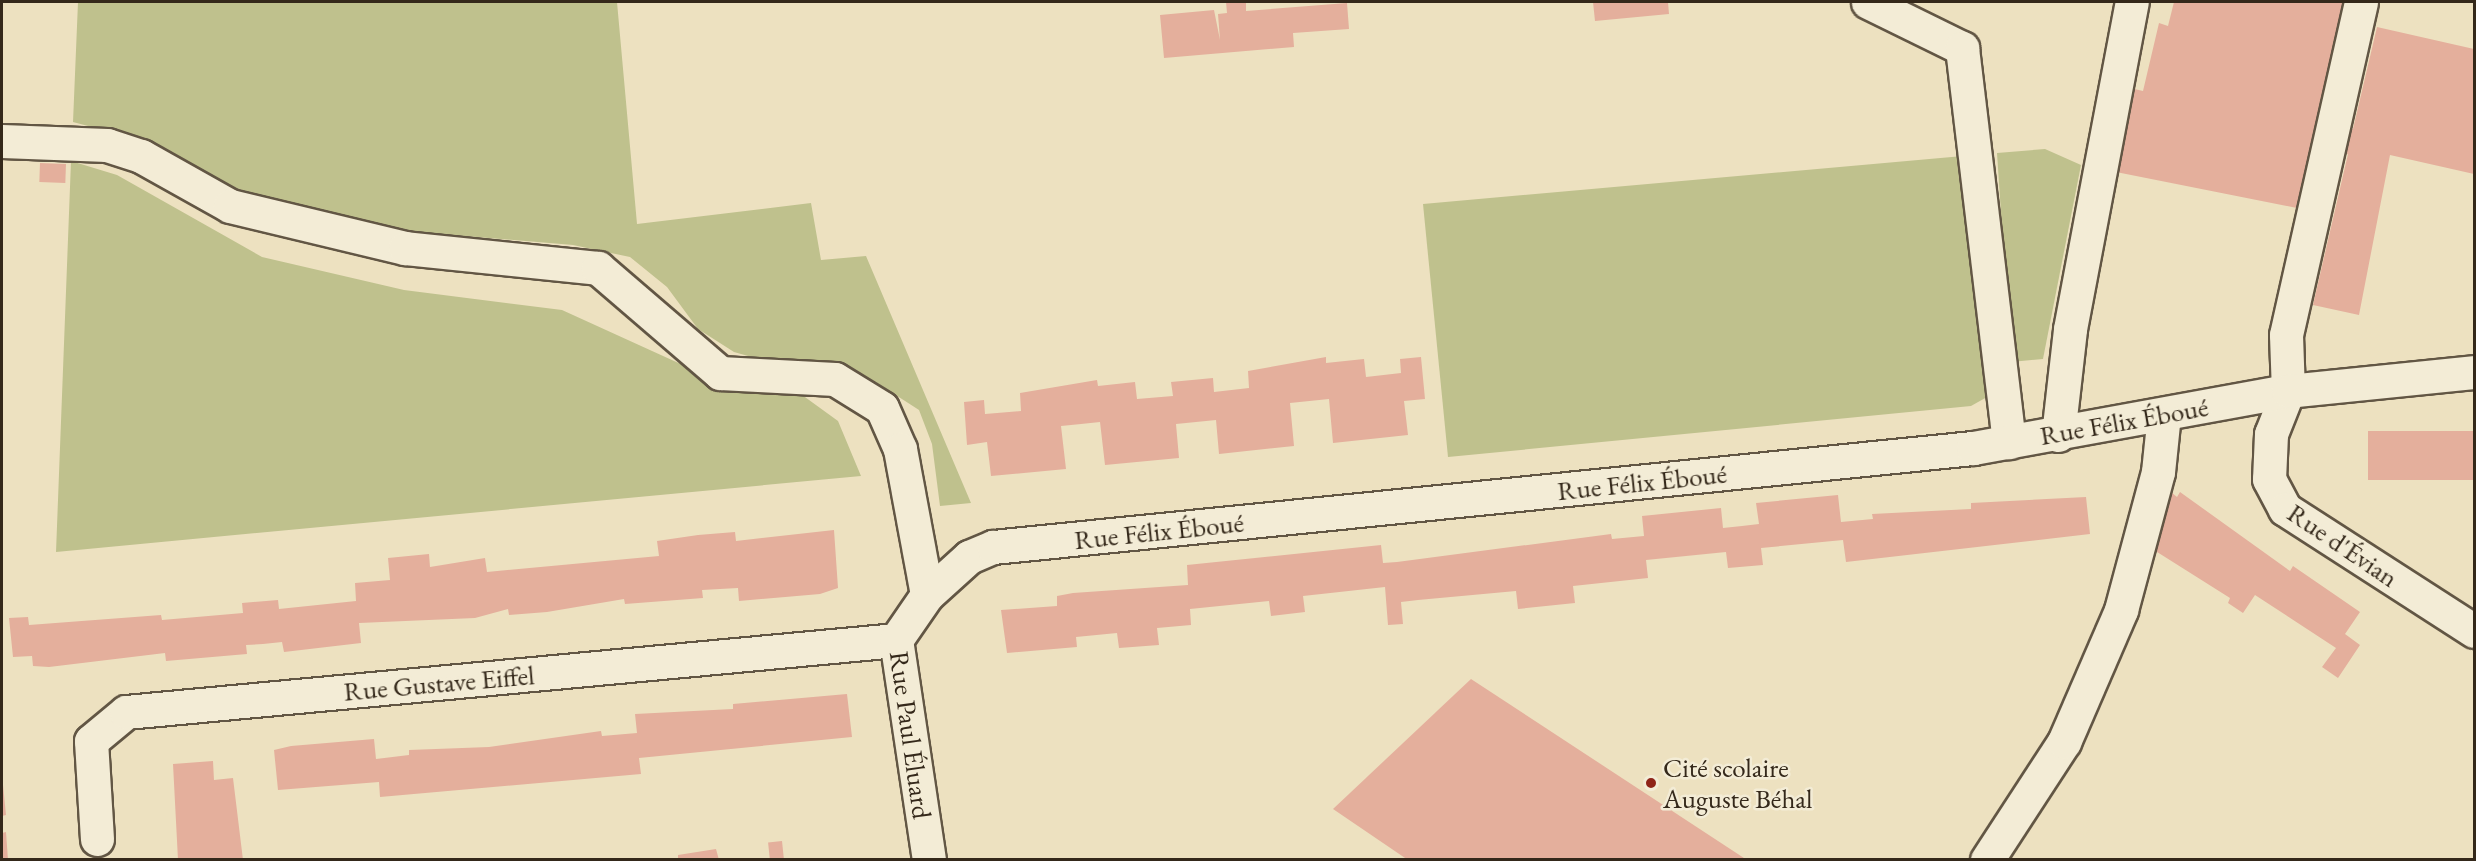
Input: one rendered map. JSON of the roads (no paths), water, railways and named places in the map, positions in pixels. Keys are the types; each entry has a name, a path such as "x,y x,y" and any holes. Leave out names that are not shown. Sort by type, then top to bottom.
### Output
{"street":[{"path":"1868,2 1962,48 2009,442"},
{"path":"2058,435 2071,319 2133,2"},
{"path":"2288,391 2286,335 2361,2"},
{"path":"2,141 107,146 141,156 230,206 405,248 598,268 720,373 835,379 882,408 900,449 927,595"},
{"name":"Rue Félix Éboué","path":"993,547 2009,442 2058,435 2288,391 2475,372"},
{"name":"Rue d'Évian","path":"2288,391 2271,434 2268,460 2269,478 2285,509 2475,631"},
{"path":"1987,860 2064,742 2121,610 2158,472 2164,414"},
{"name":"Rue Paul Éluard","path":"929,860 896,640 927,595 969,557 993,547"},
{"name":"Rue Gustave Eiffel","path":"98,839 91,741 126,712 896,640"}],"place":[{"name":"Cité scolaire Auguste Béhal","path":"1651,783"}]}
